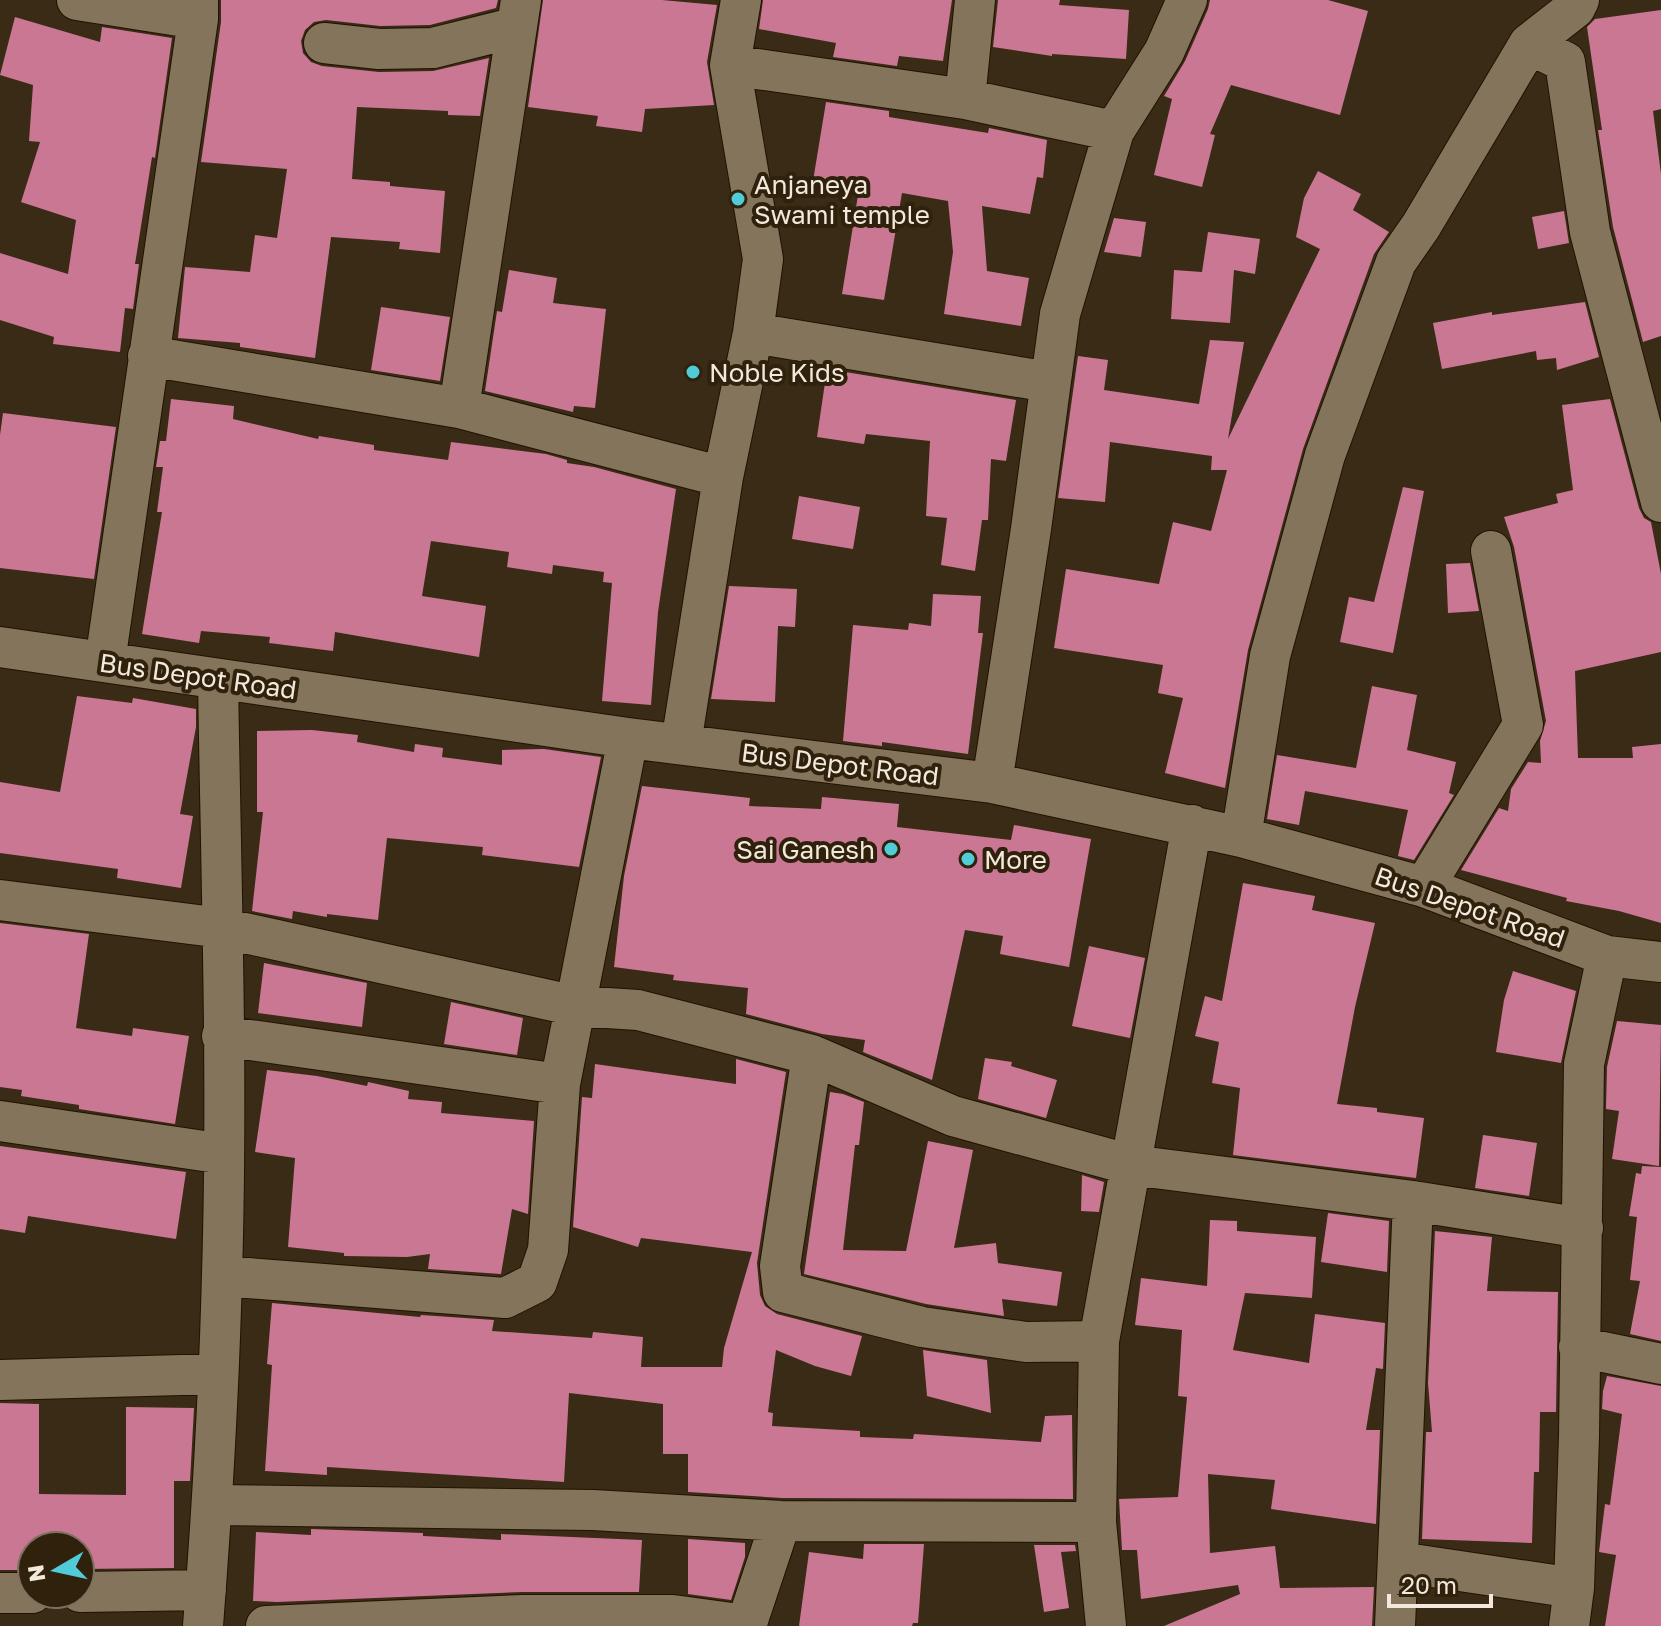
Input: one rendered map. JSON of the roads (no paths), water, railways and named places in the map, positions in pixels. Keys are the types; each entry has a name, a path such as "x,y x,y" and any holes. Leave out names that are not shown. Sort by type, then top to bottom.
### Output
{"street":[{"path":"77,0 198,10 105,662"},
{"path":"681,744 723,477 753,333 763,259 730,65 741,0"},
{"path":"965,99 975,0"},
{"path":"992,783 1060,314 1114,131 1164,52 1187,0"},
{"path":"1241,837 1270,656 1325,455 1396,262 1421,226 1529,44 1569,3"},
{"path":"459,408 519,14"},
{"path":"324,43 379,49 433,48 519,14"},
{"path":"1529,44 1565,62 1590,232 1661,502"},
{"path":"730,65 965,99 1114,131"},
{"path":"753,333 1049,382"},
{"path":"148,356 459,408 723,477"},
{"path":"1424,887 1523,725 1491,551"},
{"name":"Bus Depot Road","path":"0,647 628,738 992,783 1241,837 1424,887 1607,956 1661,962"},
{"path":"96,1594 205,1608 213,1505 224,1154 218,679"},
{"path":"222,1276 505,1298 537,1282 548,1250 560,1084 628,738"},
{"path":"1106,1626 1096,1522 1099,1341 1192,825"},
{"path":"0,900 222,928 576,1006 638,1010 812,1055 953,1116 1131,1165 1413,1201 1583,1228"},
{"path":"1399,1562 1572,1607 1583,1228 1584,1064 1607,956"},
{"path":"222,1036 560,1084"},
{"path":"812,1055 780,1266 783,1292 922,1327 1026,1342 1099,1341"},
{"path":"0,1121 224,1154"},
{"path":"1395,1626 1413,1201"},
{"path":"1579,1347 1661,1364"},
{"path":"0,1380 218,1374"},
{"path":"213,1505 593,1510 781,1521 1096,1522"},
{"path":"266,1626 523,1615 673,1615 746,1626 781,1521"}],"place":[{"name":"Anjaneya Swami temple","path":"738,199"},
{"name":"Noble Kids","path":"693,372"},
{"name":"Sai Ganesh","path":"891,849"},
{"name":"More","path":"968,859"}]}
